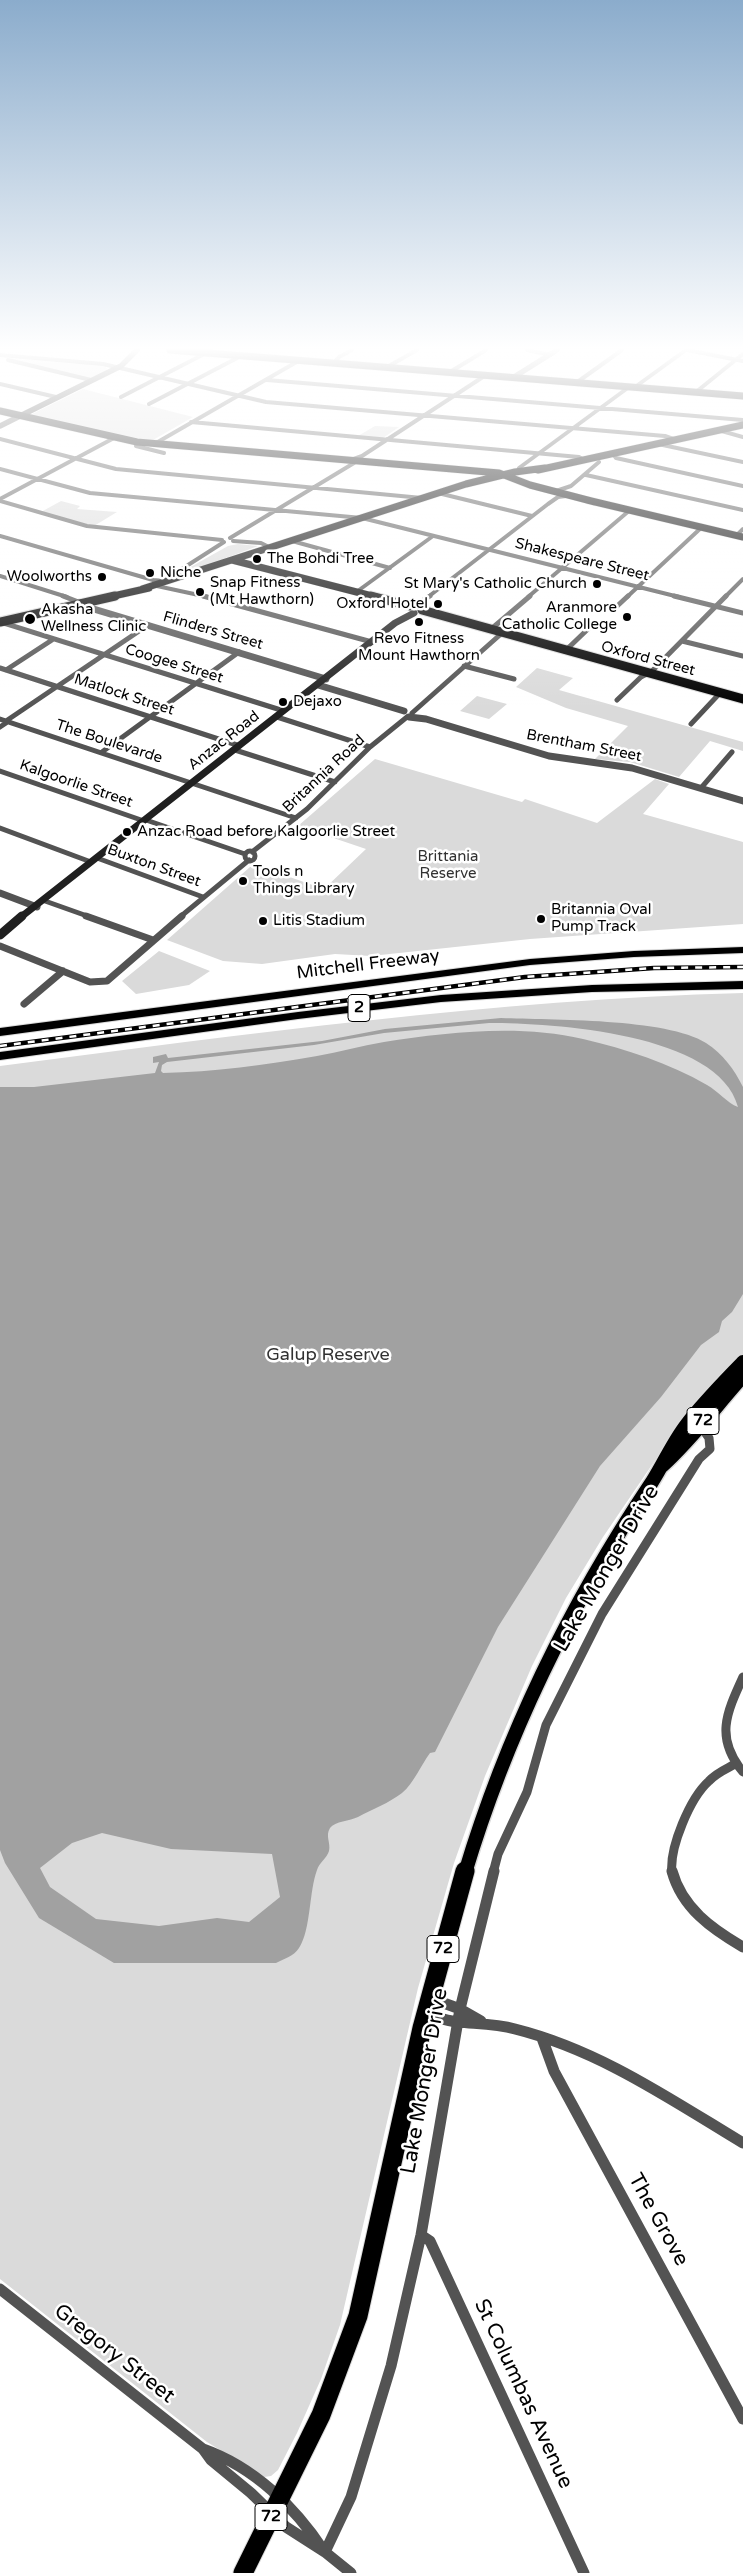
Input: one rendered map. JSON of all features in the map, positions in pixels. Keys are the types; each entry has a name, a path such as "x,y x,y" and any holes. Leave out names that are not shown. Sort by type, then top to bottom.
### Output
{"highway":[{"name":"Mitchell Freeway","path":"1,1032 530,962 625,954 743,950"},
{"name":"2","path":"0,1056 342,1010 442,1000 587,989 743,985"}],"main road":[{"path":"434,470 505,476 555,492 740,536"},
{"path":"0,622 142,589 470,483 535,470"},
{"path":"476,475 505,476"},
{"path":"470,483 476,475"},
{"name":"Oxford Street","path":"236,560 743,699"},
{"name":"Anzac Road","path":"0,935 414,609"},
{"name":"Anzac Road","path":"36,906 47,900 58,888"},
{"name":"Lake Monger Drive","path":"697,1421 743,1362"},
{"name":"Lake Monger Drive","path":"276,2506 300,2461 335,2384 358,2314 427,2006 480,1827 516,1726 547,1657 598,1564 662,1466 668,1451 743,1376"},
{"name":"72","path":"243,2573 276,2506"}],"street":[{"name":"Shakespeare Street","path":"4,470 90,493 362,518 743,613"},
{"path":"0,500 55,470"},
{"path":"128,470 406,496 420,499"},
{"path":"232,540 339,470"},
{"path":"568,495 567,491 571,486 586,475 589,470"},
{"path":"675,470 743,486"},
{"path":"586,475 743,510"},
{"path":"555,492 571,486"},
{"name":"Anzac Road","path":"548,504 555,496 555,492"},
{"path":"438,493 532,516"},
{"name":"Anzac Road","path":"414,609 548,504 558,497 568,495"},
{"path":"0,500 87,526 223,541 261,543 271,548"},
{"path":"490,630 630,510"},
{"path":"615,608 702,527"},
{"path":"740,536 743,529"},
{"path":"0,536 371,644"},
{"path":"355,593 432,536"},
{"path":"174,574 223,541"},
{"path":"292,541 390,568"},
{"name":"Flinders Street","path":"0,576 148,625 327,678"},
{"path":"618,700 682,641 743,579"},
{"path":"160,583 178,589"},
{"name":"Coogee Street","path":"0,622 52,640 284,711"},
{"path":"0,727 148,625"},
{"path":"565,651 589,628"},
{"name":"Britannia Road","path":"63,971 99,983 107,981 249,856 296,818 407,714 502,634"},
{"path":"3,669 52,640"},
{"path":"682,641 743,656"},
{"path":"102,752 239,652"},
{"path":"464,666 514,679"},
{"name":"Matlock Street","path":"3,669 150,717 335,782"},
{"name":"Brentham Street","path":"316,687 549,756 632,768 743,800"},
{"path":"691,724 720,693"},
{"path":"276,717 370,747"},
{"name":"The Boulevarde","path":"0,718 296,818"},
{"path":"701,788 732,752"},
{"name":"Kalgoorlie Street","path":"0,771 249,856"},
{"name":"Buxton Street","path":"0,828 203,898"},
{"path":"0,893 36,906"},
{"path":"47,900 154,940"},
{"path":"0,946 63,971 24,1004"},
{"name":"Lake Monger Drive","path":"325,2552 351,2497 391,2366 421,2235 457,2022 498,1854 527,1792 546,1725 602,1614 699,1459 710,1449 709,1438 697,1421"},
{"path":"743,1677 727,1712 725,1722 725,1732 735,1764 743,1772"},
{"path":"735,1764 719,1771 702,1786 675,1847 670,1864 675,1885 689,1904 716,1930 743,1948"},
{"path":"427,2006 460,2009 482,2022"},
{"path":"427,2006 457,2022 482,2022 516,2029 588,2053 612,2065 743,2143"},
{"name":"The Grove","path":"542,2038 554,2071 743,2419"},
{"name":"St Columbas Avenue","path":"421,2235 430,2241 584,2573"},
{"name":"Gregory Street","path":"0,2289 203,2449 211,2460 276,2506 300,2538 325,2552 351,2573"}],"green space":[{"path":"61,501 80,506 77,509 117,512 94,526 41,512"},
{"path":"238,544 258,546 191,571 187,569 228,546"},
{"path":"537,668 573,678 559,690 743,742 743,751 710,741 679,777 630,762 595,759 628,726 566,708 516,687"},
{"path":"477,696 507,704 489,719 460,711"},
{"name":"Brittania Reserve","path":"375,759 522,802 525,799 597,823 655,779 669,784 643,814 743,842 743,924 530,939 371,956 335,954 262,964 223,961 167,940 250,867 258,866 324,889 366,849 298,826"},
{"path":"159,951 210,971 189,985 136,994 122,981"},
{"name":"Galup Reserve","path":"743,993 743,1355 658,1456 603,1537 566,1598 532,1666 485,1776 454,1863 418,1988 340,2325 321,2379 297,2433 278,2470 271,2476 264,2477 207,2442 0,2279 0,1066 371,1020 557,1003"}],"shaded area":[{"name":"Galup Reserve","path":"501,1018 577,1020 664,1029 688,1035 712,1047 728,1062 743,1087 743,1294 732,1312 722,1321 719,1332 701,1345 661,1397 600,1466 498,1627 435,1752 430,1753 402,1793 358,1817 335,1824 330,1828 328,1834 329,1851 319,1865 314,1879 306,1931 297,1951 276,1963 114,1963 39,1918 5,1863 0,1850 0,1087 34,1087 155,1073 159,1062 153,1063 153,1057 166,1054 168,1058 322,1041 385,1029","holes":["489,1023 590,1030 630,1037 667,1048 700,1063 724,1082 738,1107 693,1077 647,1058 583,1039 559,1034 534,1032 484,1031 433,1035 259,1065 221,1070 163,1073 161,1071 162,1065 167,1062 314,1045 384,1033","102,1833 171,1849 272,1854 280,1897 249,1922 217,1918 159,1926 96,1919 50,1887 40,1868 72,1843"]}],"railway":[{"path":"0,1046 525,977 654,968 743,967"}],"place":[{"name":"The Bohdi Tree","path":"257,559"},
{"name":"Niche","path":"150,573"},
{"name":"Woolworths","path":"102,577"},
{"name":"St Mary's Catholic Church","path":"597,584"},
{"name":"Snap Fitness (Mt Hawthorn)","path":"200,592"},
{"name":"Oxford Hotel","path":"438,604"},
{"name":"Aranmore Catholic College","path":"627,617"},
{"name":"Akasha Wellness Clinic","path":"30,619"},
{"name":"Revo Fitness Mount Hawthorn","path":"419,622"},
{"name":"Dejaxo","path":"283,702"},
{"name":"Anzac Road before Kalgoorlie Street","path":"127,832"},
{"name":"Tools n Things Library","path":"243,881"},
{"name":"Britannia Oval Pump Track","path":"541,919"},
{"name":"Litis Stadium","path":"263,921"}]}
